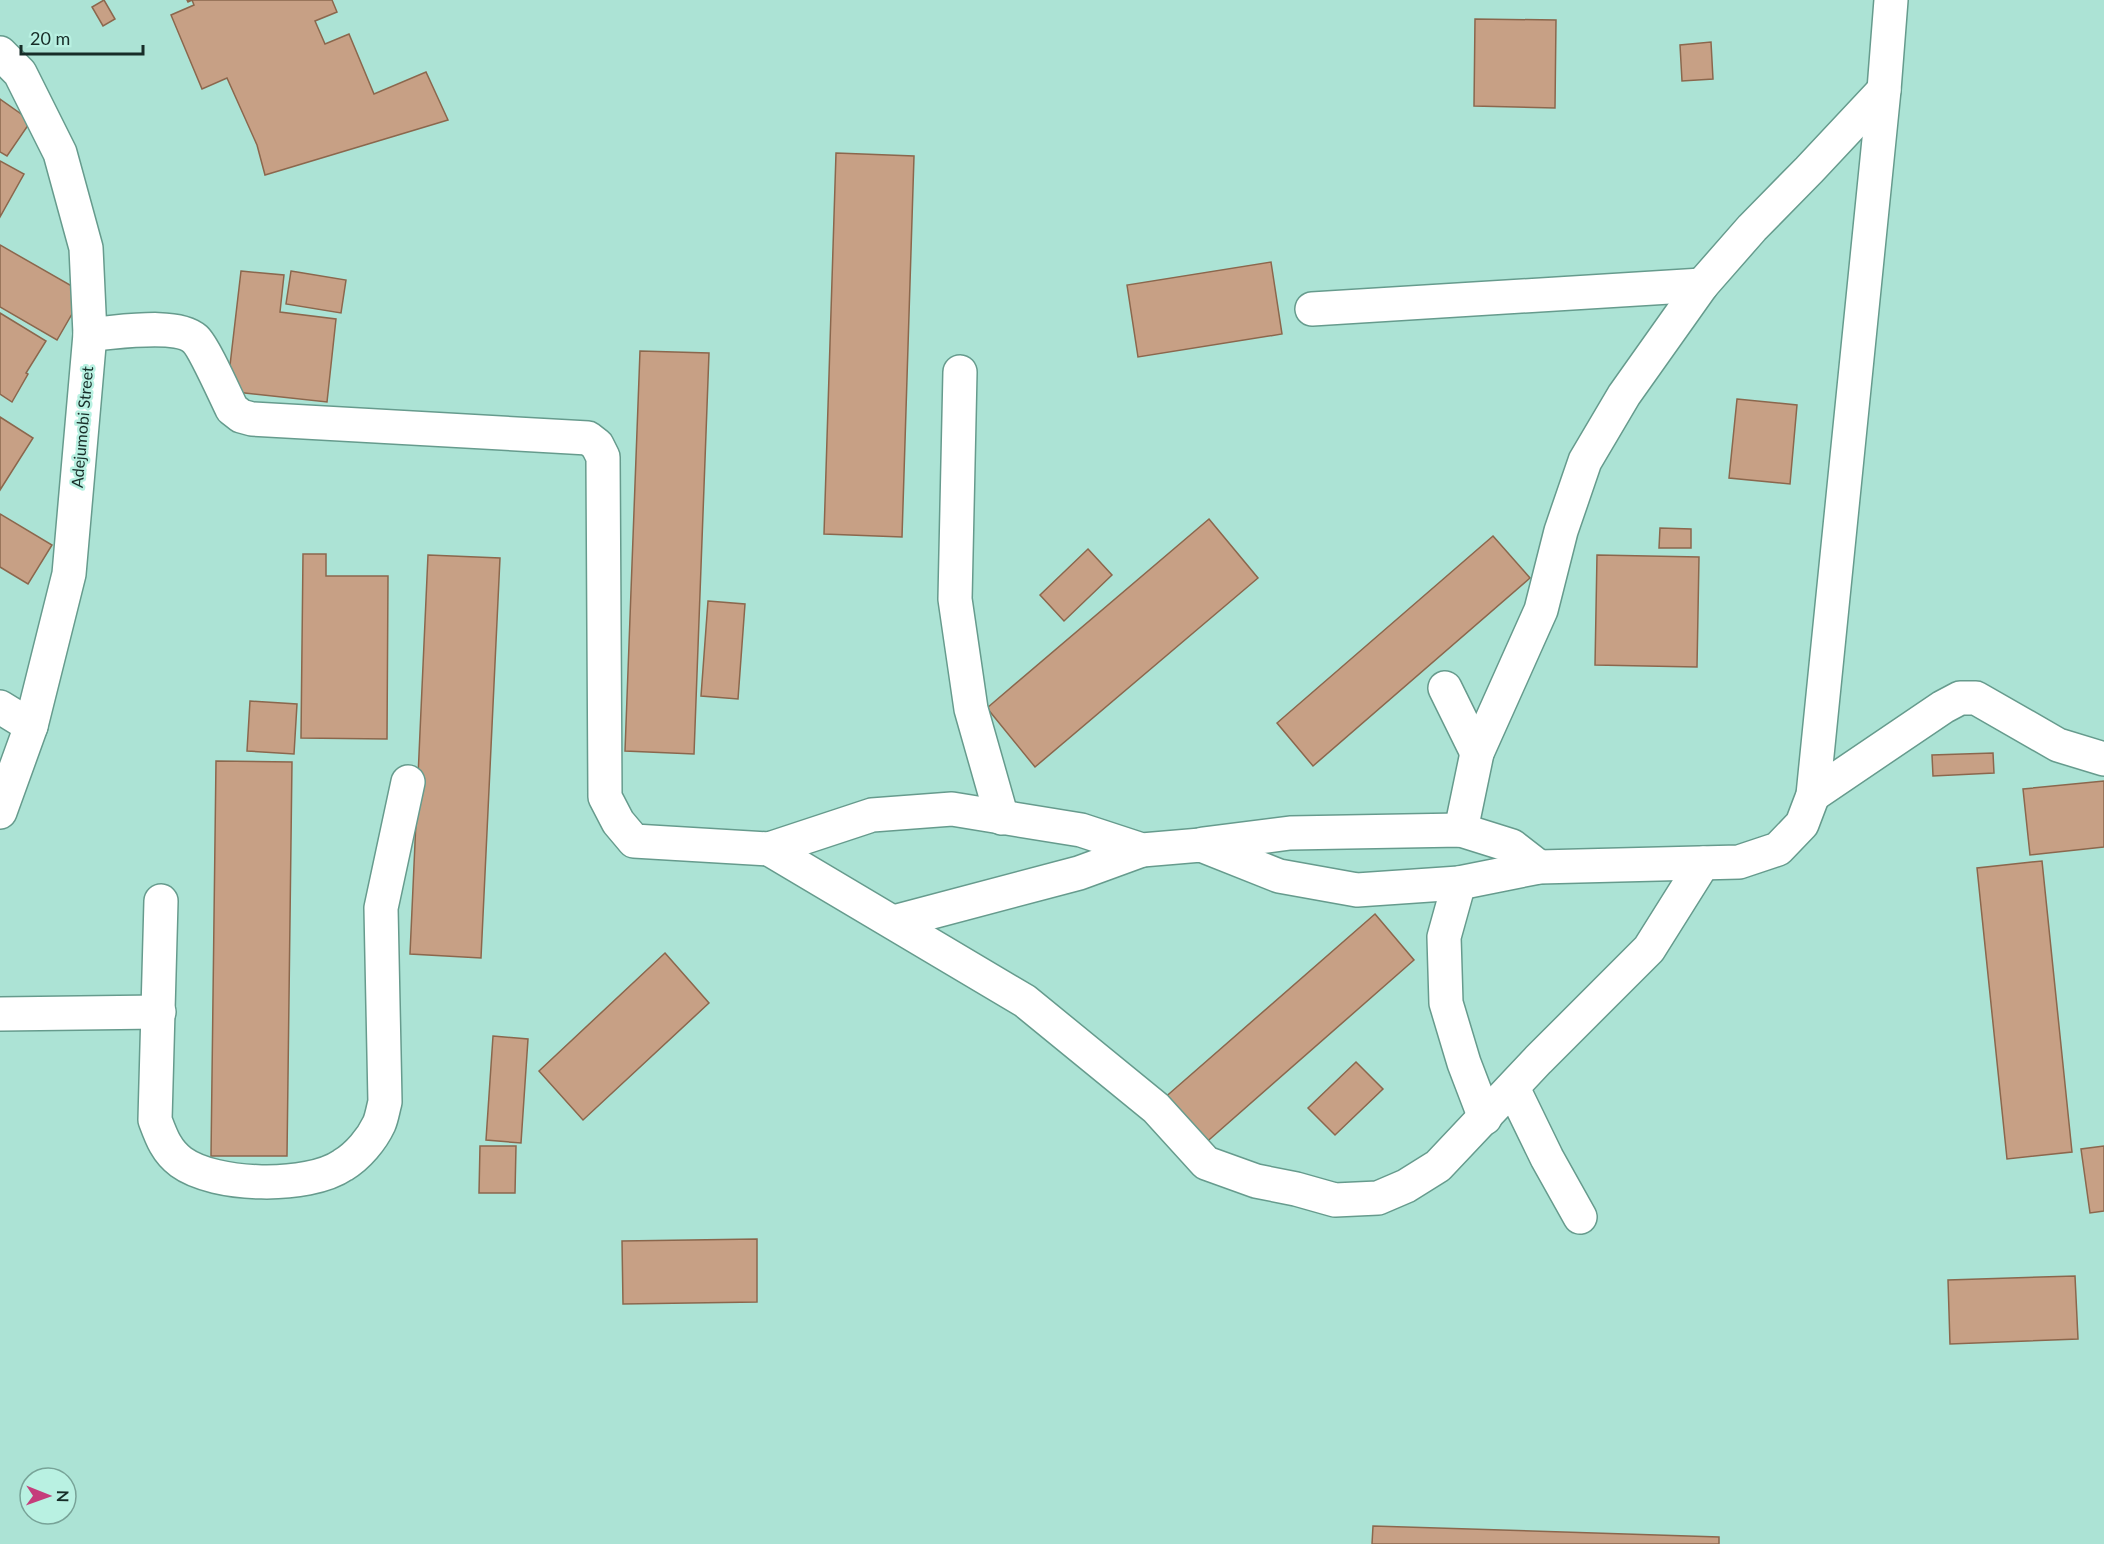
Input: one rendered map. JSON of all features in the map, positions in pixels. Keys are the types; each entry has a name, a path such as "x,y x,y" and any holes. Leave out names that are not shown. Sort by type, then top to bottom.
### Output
{"street":[{"path":"1201,845 1279,876 1357,890 1459,883 1539,867 1739,862 1778,849 1802,824 1813,795 1884,90 1891,0"},
{"name":"Adejumobi Street","path":"0,52 20,73 60,153 86,248 90,334 69,574 31,726 0,812"},
{"path":"1461,830 1477,753 1541,610 1561,531 1585,461 1624,395 1702,285 1752,228 1884,90"},
{"path":"1312,309 1702,285"},
{"path":"90,334 172,329 185,333 196,340 232,409 241,416 252,419 588,438 597,445 603,457 605,797 618,822 634,841 769,849 872,815 952,809 1081,830 1142,850"},
{"path":"960,372 955,599 971,709 1002,818"},
{"path":"1445,688 1477,753"},
{"path":"1813,795 1943,706 1960,698 1976,698 2058,745 2104,759"},
{"path":"0,707 31,726"},
{"path":"161,901 155,1120 166,1147 180,1161 198,1172 245,1182 311,1179 343,1166 365,1145 380,1122 385,1102 381,908 408,783"},
{"path":"894,922 1079,873 1142,850 1290,833 1461,830 1512,846 1539,867"},
{"path":"769,849 1025,1001 1156,1108 1206,1163 1256,1181 1335,1200 1378,1198 1406,1186 1438,1166 1538,1060 1649,949 1703,863"},
{"path":"1459,883 1444,937 1446,1003 1464,1064 1485,1118"},
{"path":"0,1014 159,1012"},
{"path":"1513,1088 1547,1158 1580,1217"}],"building":[{"path":"104,0 115,19 103,26 92,7"},
{"path":"192,0 332,0 337,12 315,21 325,44 349,34 374,94 426,72 448,120 265,175 257,145 227,78 202,89 171,15 194,5"},
{"path":"1475,19 1556,20 1555,108 1474,106"},
{"path":"1711,42 1713,79 1682,81 1680,45"},
{"path":"0,99 31,121 7,156 0,152"},
{"path":"836,153 914,156 902,537 824,534"},
{"path":"0,161 24,174 0,217"},
{"path":"0,245 84,293 57,340 0,307"},
{"path":"1271,262 1282,334 1138,357 1127,285"},
{"path":"241,271 284,275 280,312 336,319 327,402 227,391"},
{"path":"291,271 346,280 341,313 286,304"},
{"path":"0,313 46,341 26,373 28,374 12,402 0,394"},
{"path":"640,351 709,353 694,754 625,751"},
{"path":"1737,399 1797,405 1790,484 1729,478"},
{"path":"0,417 33,438 0,490"},
{"path":"0,514 52,545 28,584 0,567"},
{"path":"1209,519 1258,578 1035,767 987,708"},
{"path":"1660,528 1691,529 1691,548 1659,548"},
{"path":"1493,536 1530,578 1313,766 1277,723"},
{"path":"1088,549 1112,575 1064,621 1040,595"},
{"path":"303,554 326,554 326,576 388,576 387,739 301,738"},
{"path":"428,555 500,558 481,958 410,954"},
{"path":"1597,555 1699,557 1697,667 1595,665"},
{"path":"708,601 745,604 738,699 701,696"},
{"path":"250,701 297,704 294,754 247,751"},
{"path":"1993,753 1994,773 1933,776 1932,755"},
{"path":"216,761 292,762 287,1156 211,1156"},
{"path":"2104,781 2104,847 2030,855 2023,789"},
{"path":"2042,861 2072,1152 2007,1159 1977,868"},
{"path":"1375,914 1414,960 1202,1146 1162,1100"},
{"path":"665,953 709,1003 583,1120 539,1071"},
{"path":"493,1036 528,1039 521,1143 486,1140"},
{"path":"1356,1062 1383,1089 1335,1135 1308,1108"},
{"path":"480,1146 516,1146 515,1193 479,1193"},
{"path":"2104,1146 2104,1211 2090,1213 2081,1149"},
{"path":"757,1239 757,1302 623,1304 622,1241"},
{"path":"2075,1276 2078,1339 1950,1344 1948,1280"},
{"path":"1373,1526 1719,1537 1719,1544 1372,1544"}]}
